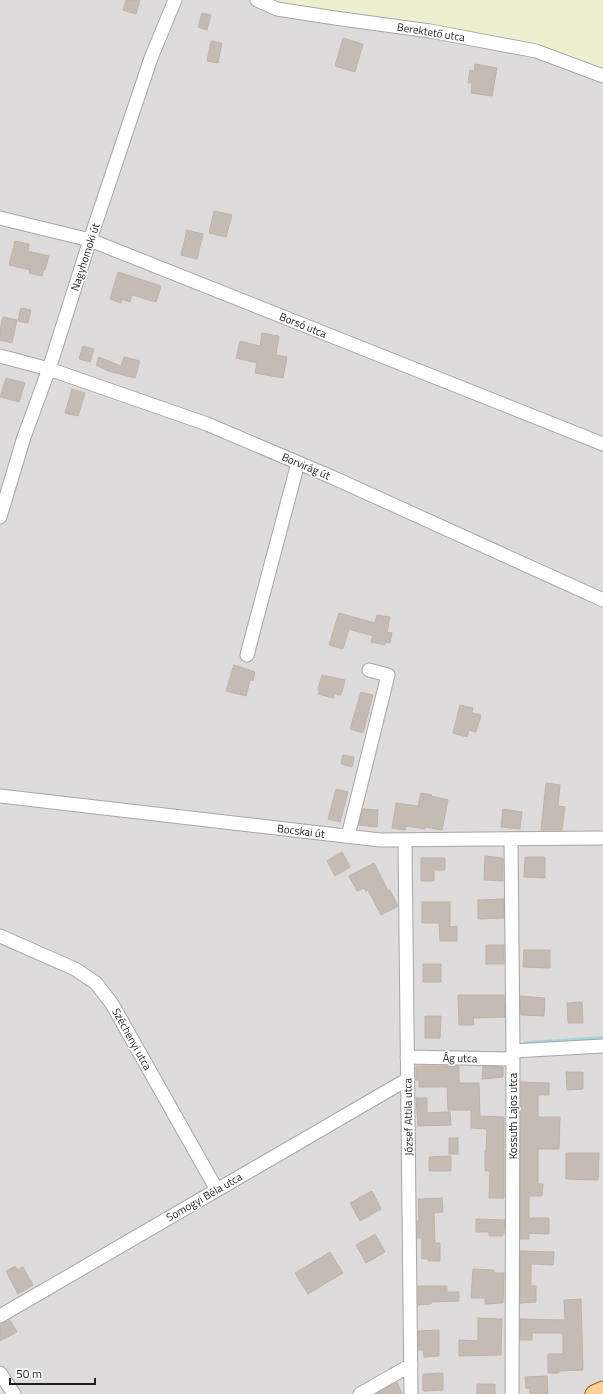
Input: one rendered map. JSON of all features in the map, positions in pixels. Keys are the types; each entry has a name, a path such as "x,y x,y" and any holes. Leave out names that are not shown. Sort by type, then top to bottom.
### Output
{"main road":[{"path":"594,1394 603,1390"}],"street":[{"name":"Nagyhomoki út","path":"0,517 24,437 50,369 90,240 151,58 175,0"},
{"name":"Berektető utca","path":"257,0 277,9 430,31 536,51 603,76"},
{"name":"Borsó utca","path":"0,218 90,240 603,444"},
{"name":"Borvirág út","path":"0,356 50,369 207,424 298,463 603,600"},
{"path":"247,655 298,463"},
{"path":"348,836 388,675 369,670"},
{"name":"Bocskai út","path":"0,796 380,840 603,838"},
{"name":"Kossuth Lajos utca","path":"511,839 513,1055 512,1394"},
{"name":"József Attila utca","path":"405,840 412,1394"},
{"name":"Széchenyi utca","path":"0,936 75,969 96,983 112,1004 217,1190"},
{"name":"Ág utca","path":"407,1057 513,1055 603,1046"},
{"name":"Somogyi Béla utca","path":"0,1316 408,1079"},
{"path":"360,1394 411,1364"},
{"path":"0,1373 14,1394"}],"shaded area":[{"path":"0,0 266,0 281,5 603,71 603,1394 0,1394"}],"green space":[{"path":"282,0 603,0 603,71 281,5"}],"building":[{"path":"126,0 140,0 136,14 123,10"},
{"path":"202,13 211,15 207,30 198,27"},
{"path":"343,38 363,44 355,72 335,66"},
{"path":"211,41 222,43 218,63 207,61"},
{"path":"475,64 497,68 492,96 471,93 472,83 468,83 470,70 474,71"},
{"path":"214,211 232,215 226,237 209,233"},
{"path":"187,230 203,234 197,259 181,255"},
{"path":"15,241 29,244 28,251 49,256 42,276 29,273 30,270 9,265"},
{"path":"118,272 161,286 156,302 132,295 130,302 122,299 121,303 110,299"},
{"path":"21,308 31,310 28,323 18,321"},
{"path":"3,317 17,320 12,343 0,340 0,330"},
{"path":"262,333 279,336 276,355 287,357 283,378 255,373 257,363 236,358 240,341 260,346"},
{"path":"83,346 94,349 90,362 79,359"},
{"path":"99,357 121,366 124,357 140,361 135,378 108,371 96,365"},
{"path":"6,378 25,383 19,402 0,397"},
{"path":"72,389 85,393 78,416 65,413"},
{"path":"339,613 375,623 377,615 390,617 387,632 392,633 390,643 385,642 385,645 371,642 373,636 349,629 343,649 329,645"},
{"path":"234,665 255,672 253,681 250,680 246,696 226,691"},
{"path":"322,675 345,680 341,695 335,694 333,698 318,694"},
{"path":"361,692 373,695 363,733 350,729"},
{"path":"460,705 473,708 472,713 481,715 476,732 469,730 467,737 453,733"},
{"path":"343,755 354,757 352,767 341,764"},
{"path":"546,783 560,785 558,806 565,807 562,830 541,830"},
{"path":"336,789 348,792 340,822 328,819"},
{"path":"421,793 448,800 442,830 406,826 405,830 392,828 396,803 418,806"},
{"path":"363,809 378,810 377,827 359,825"},
{"path":"503,809 522,812 520,829 501,827"},
{"path":"342,852 350,867 335,876 327,861"},
{"path":"485,856 503,858 503,881 484,880"},
{"path":"525,857 545,857 545,878 524,877"},
{"path":"421,858 445,858 445,870 434,870 434,881 421,881"},
{"path":"374,863 388,891 390,890 398,906 381,915 368,890 366,892 364,888 357,891 349,876"},
{"path":"504,899 504,918 478,919 478,900"},
{"path":"422,902 450,902 450,927 457,926 457,941 440,941 439,923 422,923"},
{"path":"486,945 504,945 504,964 486,964"},
{"path":"524,950 550,950 550,968 523,967"},
{"path":"423,964 441,964 441,982 423,982"},
{"path":"458,995 504,995 505,1017 473,1018 474,1025 459,1025"},
{"path":"520,996 545,998 544,1016 521,1015"},
{"path":"582,1002 583,1023 568,1023 567,1003"},
{"path":"425,1016 441,1016 440,1038 425,1038"},
{"path":"416,1066 459,1066 459,1083 479,1083 480,1116 504,1117 504,1198 489,1198 490,1171 485,1171 487,1129 471,1128 471,1110 448,1110 447,1087 419,1087 419,1080 416,1080"},
{"path":"483,1066 503,1067 503,1077 482,1079"},
{"path":"566,1072 583,1072 583,1089 567,1090"},
{"path":"521,1082 549,1083 549,1095 538,1095 538,1117 560,1117 559,1149 538,1149 538,1184 543,1184 542,1196 529,1196 529,1218 549,1218 549,1234 529,1233 529,1239 520,1239"},
{"path":"416,1098 427,1098 427,1113 450,1112 451,1125 418,1126"},
{"path":"449,1138 458,1138 458,1154 449,1154"},
{"path":"566,1153 599,1153 598,1180 566,1179"},
{"path":"451,1156 451,1171 429,1171 429,1157"},
{"path":"372,1191 381,1209 360,1221 350,1203"},
{"path":"442,1198 443,1212 434,1213 435,1243 440,1243 440,1261 428,1261 428,1259 422,1259 422,1238 417,1238 417,1221 419,1221 418,1199"},
{"path":"476,1219 505,1220 503,1236 489,1236 489,1232 476,1232"},
{"path":"375,1234 385,1252 366,1263 356,1245"},
{"path":"520,1251 554,1252 553,1265 531,1264 531,1286 536,1286 536,1302 520,1303"},
{"path":"330,1252 343,1273 308,1294 295,1273"},
{"path":"15,1266 17,1270 23,1267 33,1285 18,1294 6,1271"},
{"path":"473,1269 494,1270 494,1273 504,1273 503,1303 485,1304 485,1298 471,1298"},
{"path":"418,1286 447,1286 447,1292 459,1292 459,1301 431,1302 431,1304 418,1305"},
{"path":"581,1299 583,1370 548,1373 548,1354 563,1354 563,1333 532,1333 532,1340 520,1340 520,1319 565,1320 564,1300"},
{"path":"478,1318 502,1319 501,1355 459,1356 459,1340 478,1341"},
{"path":"10,1320 17,1332 0,1341 0,1325"},
{"path":"439,1330 439,1356 424,1357 423,1350 419,1350 418,1331"},
{"path":"443,1373 443,1390 423,1391 423,1374"},
{"path":"547,1376 548,1394 530,1394 530,1388 526,1388 525,1377"},
{"path":"397,1382 402,1394 376,1394"},
{"path":"477,1384 495,1384 495,1394 477,1394"}],"waterway":[{"path":"525,1043 603,1038"}]}
